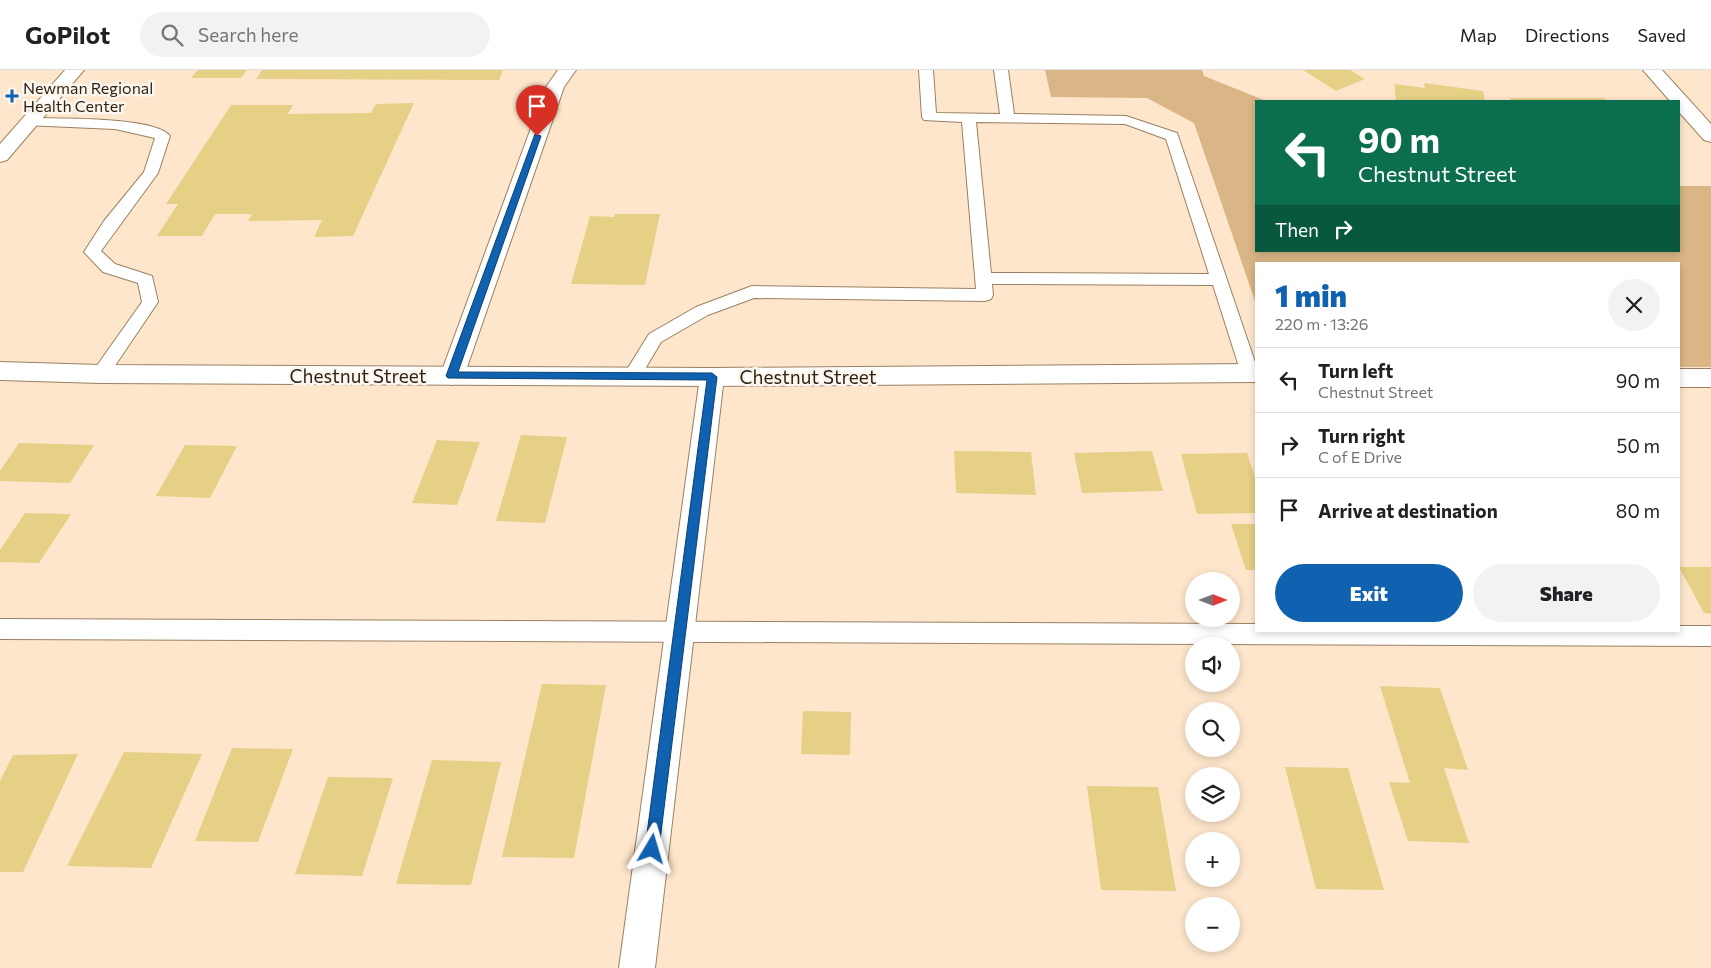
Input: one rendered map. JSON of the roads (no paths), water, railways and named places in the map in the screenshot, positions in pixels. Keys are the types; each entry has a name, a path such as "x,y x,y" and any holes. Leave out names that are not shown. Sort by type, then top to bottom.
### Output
{"street":[{"path":"0,156 75,70"},
{"path":"452,376 555,87 567,70"},
{"path":"1652,70 1679,100"},
{"path":"1680,101 1711,136"},
{"name":"Chestnut Street","path":"0,371 100,374 712,377 1253,373"},
{"path":"637,968 712,377"},
{"path":"1680,378 1711,378"}],"lane":[{"path":"926,70 929,117 1126,120 1172,136 1253,373"},
{"path":"1001,70 1008,118"},
{"path":"632,376 655,338 702,311 752,292 985,295 969,118"},
{"path":"29,122 104,125 150,130 163,136 151,173 110,225 92,252 110,268 146,280 150,302 100,374"},
{"path":"983,278 1220,280"},
{"path":"0,629 1711,636"}],"place":[{"name":"Newman Regional Health Center","path":"12,96"}]}
